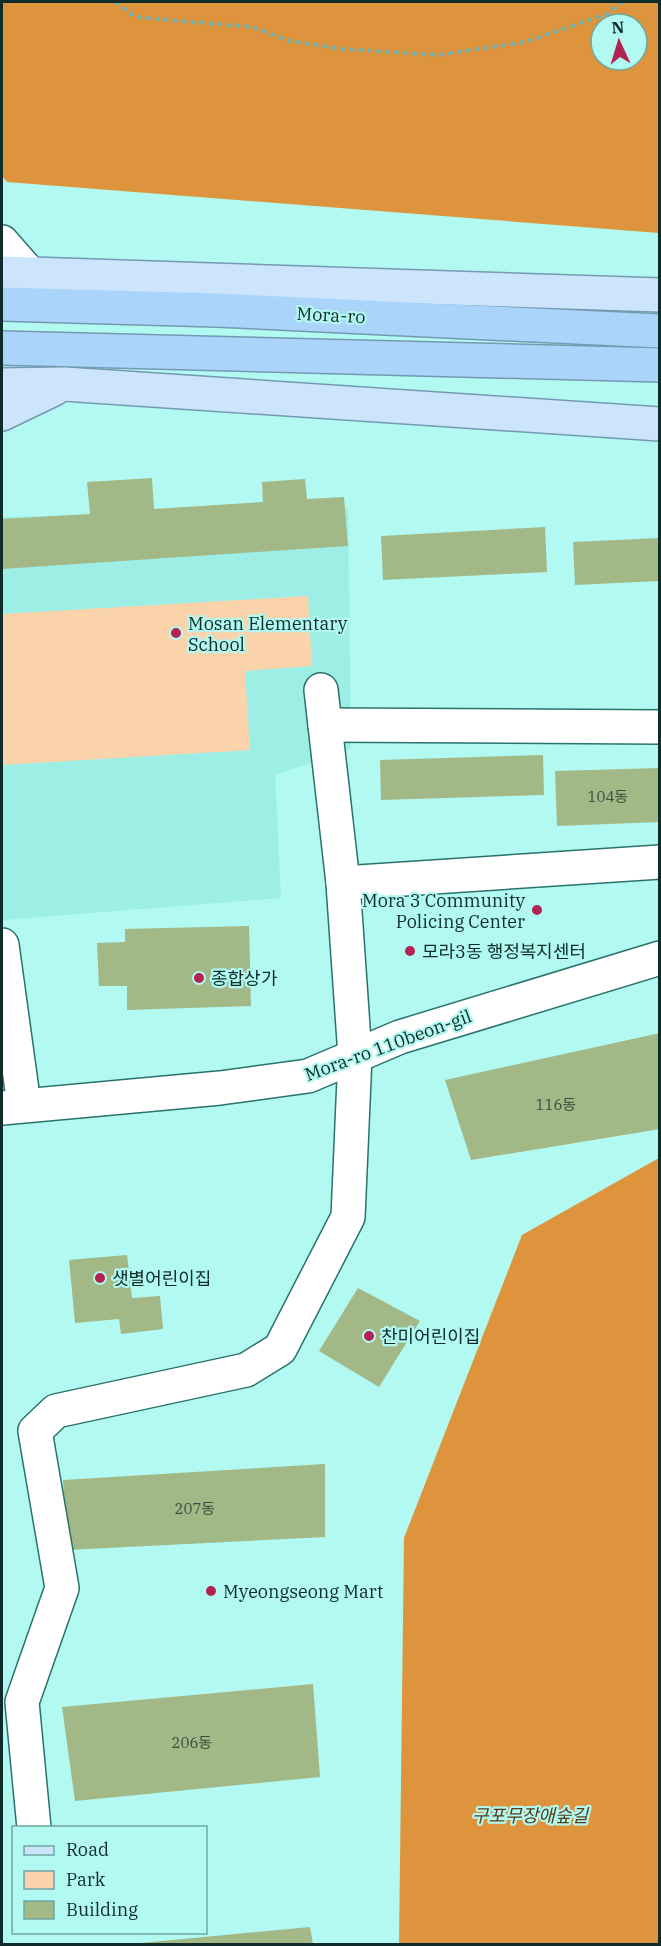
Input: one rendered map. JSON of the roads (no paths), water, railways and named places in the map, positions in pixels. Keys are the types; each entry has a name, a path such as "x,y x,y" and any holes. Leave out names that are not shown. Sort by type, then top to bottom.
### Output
{"highway":[{"name":"Mora-ro","path":"2,304 217,310 660,331"},
{"path":"2,348 660,365"}],"main road":[{"path":"16,274 660,295"},
{"path":"2,385 64,384 660,424"},
{"path":"2,414 64,384"}],"street":[{"path":"2,242 16,274"},
{"path":"34,1826 22,1702 62,1588 35,1431 56,1411 246,1370 280,1349 348,1217 355,1056 343,883 321,690"},
{"path":"325,725 660,727"},
{"path":"343,883 660,862"},
{"path":"2,945 13,1107"},
{"name":"Mora-ro 110beon-gil","path":"13,1107 220,1088 308,1076 400,1037 660,958"}],"place":[{"name":"Mosan Elementary School","path":"176,633"},
{"name":"Mora 3 Community Policing Center","path":"537,910"},
{"name":"모라3동 행정복지센터","path":"410,951"},
{"name":"종합상가","path":"199,978"},
{"name":"샛별어린이집","path":"100,1278"},
{"name":"찬미어린이집","path":"369,1336"},
{"name":"Myeongseong Mart","path":"211,1591"}],"park label":[{"name":"구포무장애숲길","path":"530,1815"}]}
